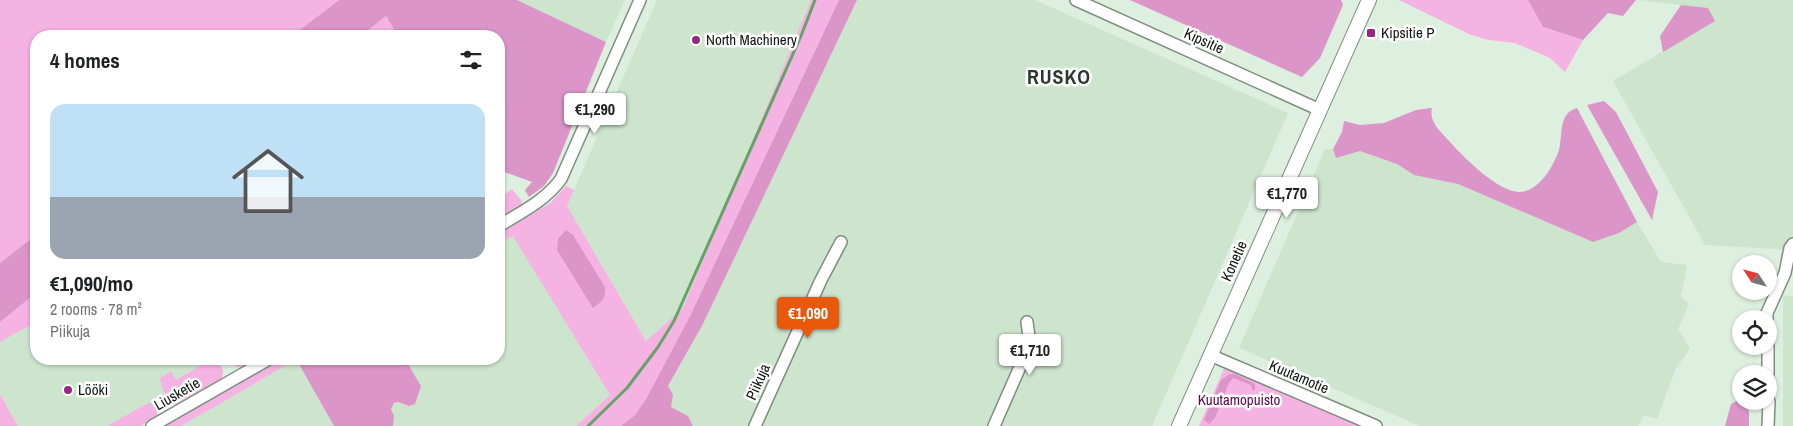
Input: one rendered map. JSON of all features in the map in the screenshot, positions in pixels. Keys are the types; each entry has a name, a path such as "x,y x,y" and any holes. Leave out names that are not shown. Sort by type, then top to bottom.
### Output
{"street":[{"path":"505,222 542,200 554,189 561,179 640,0"},
{"name":"Kipsitie","path":"1076,0 1320,110"},
{"name":"Konetie","path":"1179,426 1369,0"},
{"name":"Piikuja","path":"755,426 821,280 841,242"},
{"path":"1768,310 1785,273 1790,248 1793,244"},
{"path":"994,426 1030,344 1026,322"},
{"name":"Kuutamotie","path":"1210,355 1376,426"},
{"name":"Liusketie","path":"152,426 259,365"},
{"path":"1768,426 1769,410"}],"shaded area":[{"path":"339,0 517,0 606,42 553,173 544,186 529,197 525,190 532,182 505,172 505,30 394,30 386,16 368,30 300,30"},
{"path":"517,0 625,0 606,42"},
{"path":"657,0 811,0 683,308 646,341 567,206"},
{"path":"839,0 857,0 703,324 668,386 673,395 671,407 688,416 693,426 621,426 635,415 646,399 690,316"},
{"path":"857,0 1035,0 1288,113 1152,426 693,426 688,416 670,407 668,387 703,324"},
{"path":"1130,0 1341,0 1343,5 1320,58 1302,77"},
{"path":"1528,0 1636,0 1623,16 1608,13 1583,40 1543,27"},
{"path":"1639,0 1793,0 1793,250 1705,245 1613,81 1714,21 1707,8"},
{"path":"1681,5 1708,8 1715,21 1663,52 1660,36"},
{"path":"1604,101 1616,112 1658,192 1652,220 1587,105"},
{"path":"1432,108 1431,113 1434,123 1464,157 1492,180 1511,191 1519,192 1533,188 1549,171 1559,150 1564,120 1571,111 1577,108 1637,222 1619,233 1593,242 1458,184 1414,175 1397,164 1360,151 1336,158 1333,149 1342,132 1344,121 1360,125 1384,123 1416,110"},
{"path":"1325,149 1333,149 1336,158 1360,151 1397,164 1414,175 1458,184 1593,242 1619,233 1637,222 1661,262 1687,265 1681,297 1689,304 1678,329 1690,349 1676,368 1657,419 1644,415 1638,426 1420,426 1239,348"},
{"path":"566,230 573,235 605,287 603,299 593,308 557,250 558,239"},
{"path":"513,235 610,395 576,426 393,426 394,416 391,409 394,403 398,402 409,406 421,386 409,365 505,365 505,240"},
{"path":"30,240 30,298 0,322 0,263"},
{"path":"1783,295 1793,296 1793,426 1783,426"},
{"path":"30,325 30,365 201,365 176,380 165,374 160,378 161,384 169,398 156,406 146,404 107,426 18,426 0,394 0,342"},
{"path":"286,365 299,365 334,426 181,426"},
{"path":"299,365 409,365 421,386 415,404 409,406 398,402 394,403 391,409 394,416 393,426 334,426"},
{"path":"1230,374 1235,374 1255,384 1255,390 1252,390 1251,385 1233,378 1229,383 1215,418 1209,424 1204,420 1221,380"},
{"path":"1731,404 1732,410 1749,411 1749,426 1725,426"}],"green space":[{"path":"0,0 339,0 300,30 30,30 30,240 0,263"},
{"path":"811,0 839,0 690,316 646,399 635,415 621,426 576,426 610,395 513,236 505,240 505,230 550,203 566,186 574,190 567,206 646,341 683,308"},
{"path":"1399,0 1528,0 1543,27 1583,40 1565,72 1550,58 1515,43 1489,40 1471,35"},
{"path":"386,16 394,30 368,30"},
{"path":"512,189 521,200 523,206 505,216 505,194"},
{"path":"30,298 30,325 0,342 0,322"},
{"path":"201,365 220,365 223,370 222,379 178,405 166,394 160,378 171,371 176,380"},
{"path":"233,365 247,365 242,368"},
{"path":"272,365 287,365 181,426 165,426"},
{"name":"Kuutamopuisto","path":"1227,366 1366,426 1199,426"},
{"path":"0,394 18,426 0,426"},
{"path":"152,403 157,408 158,416 141,426 107,426 146,404"}],"waterway":[{"path":"588,426 627,388 658,347 674,321 801,36 815,0"}],"place":[{"name":"Kipsitie P","path":"1371,33"},
{"name":"North Machinery","path":"696,40"},
{"name":"Lööki","path":"68,390"}],"district":[{"name":"RUSKO","path":"1059,77"}]}
